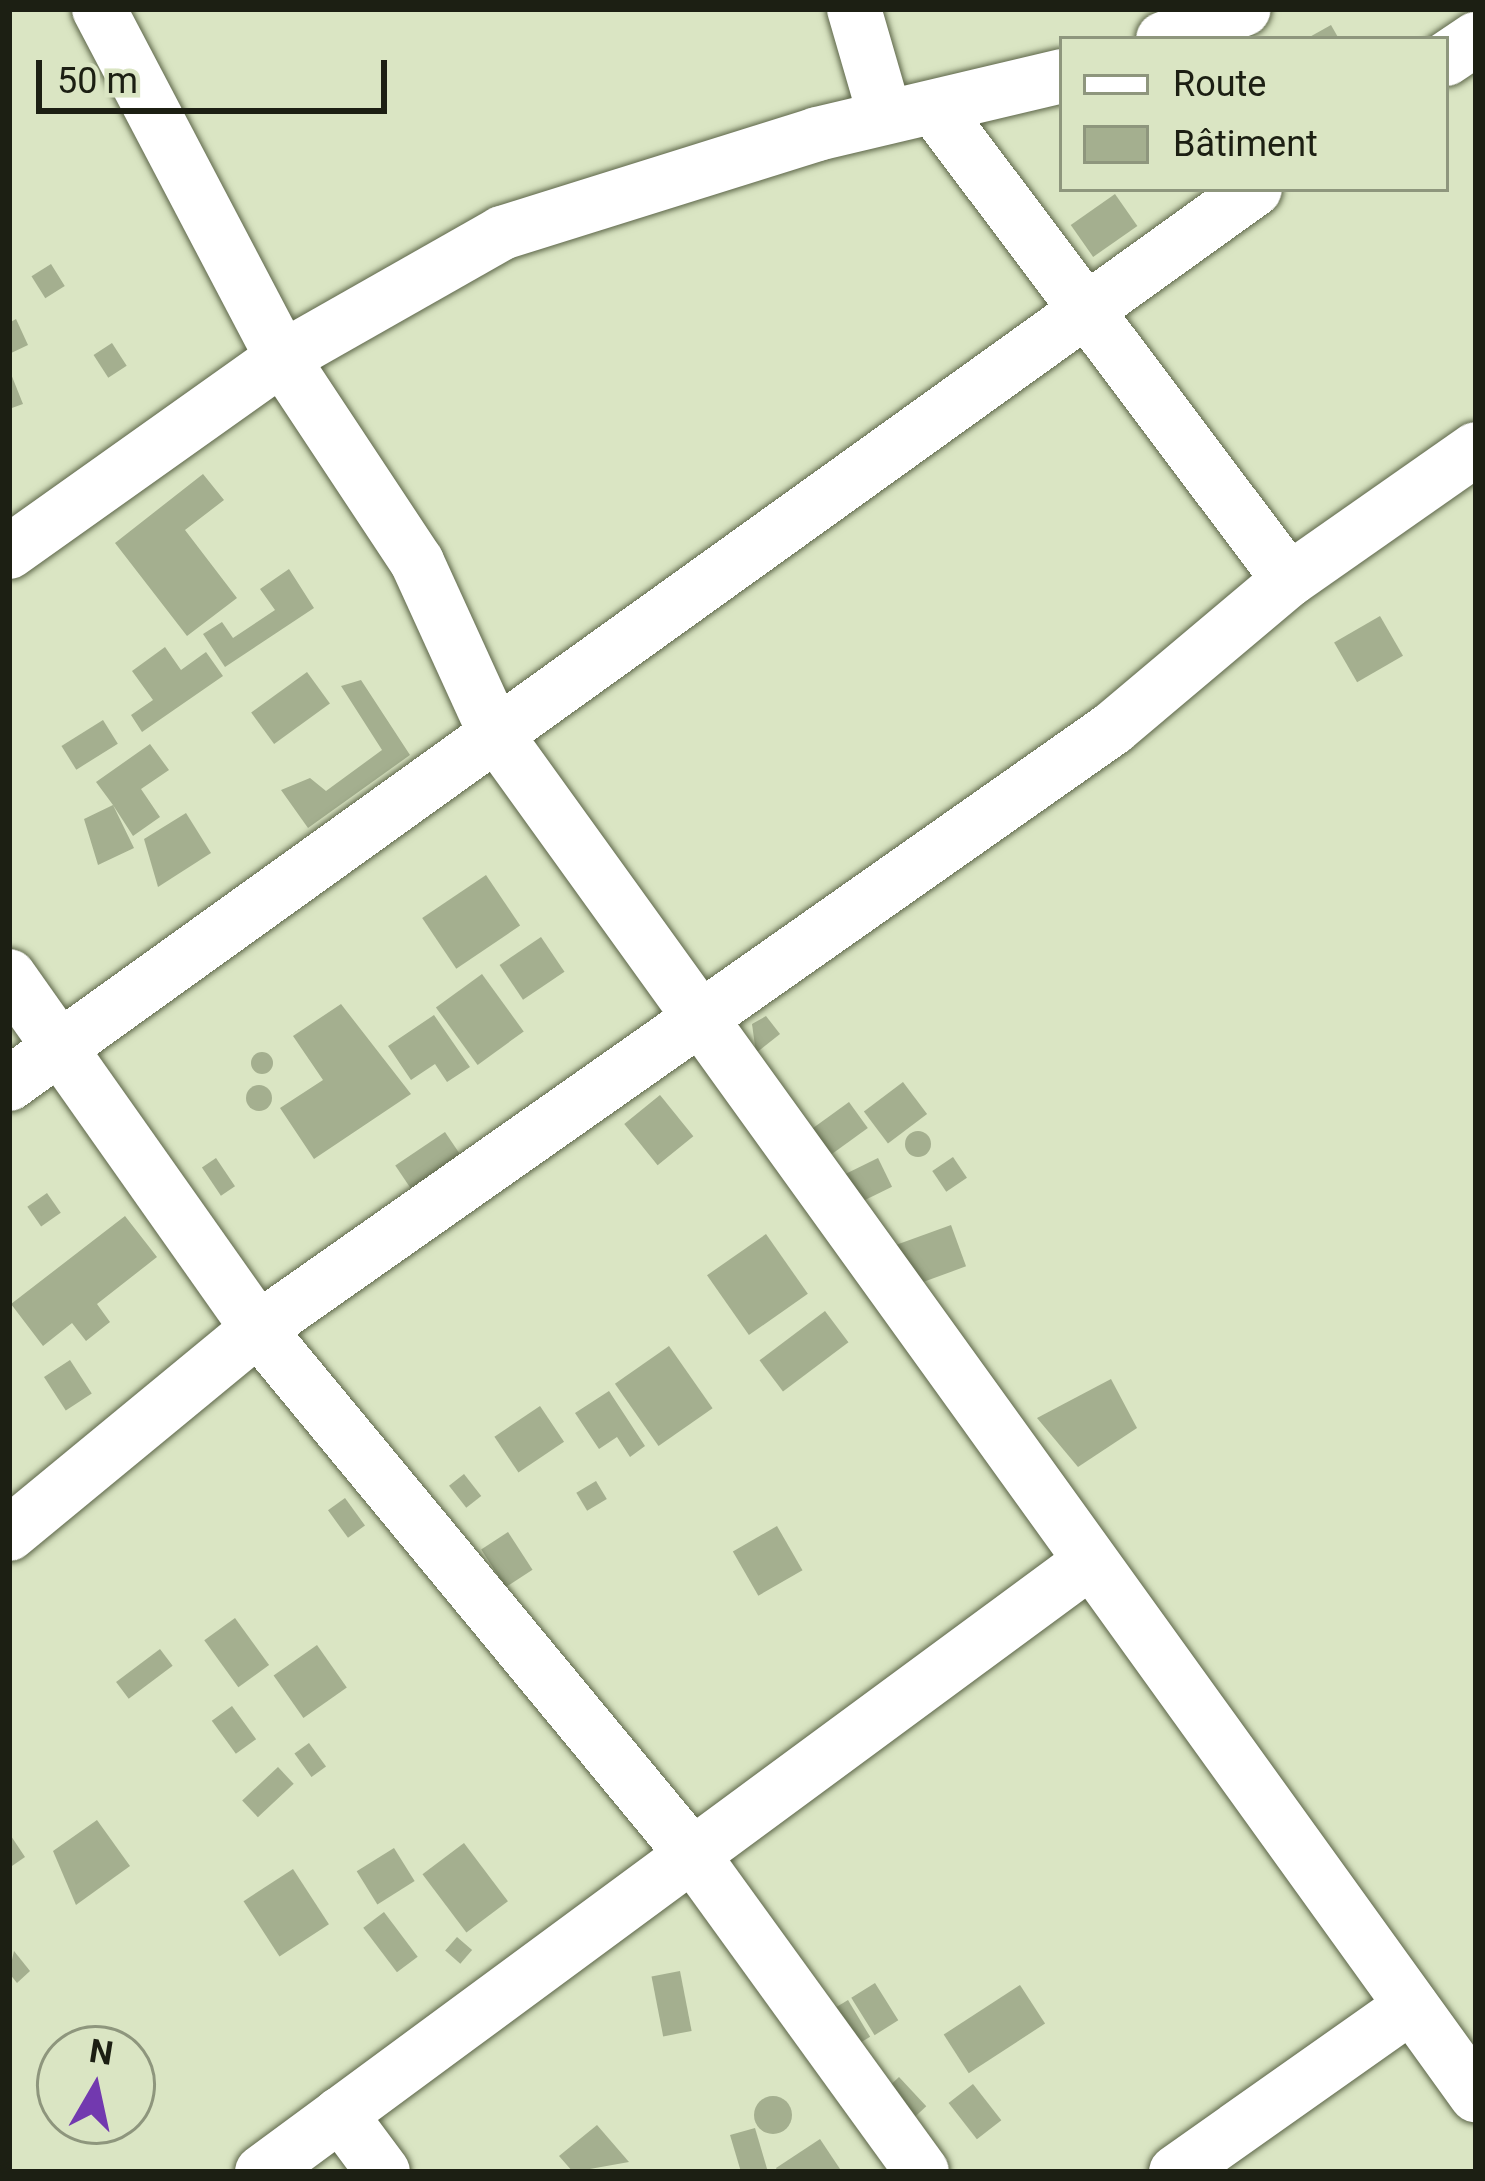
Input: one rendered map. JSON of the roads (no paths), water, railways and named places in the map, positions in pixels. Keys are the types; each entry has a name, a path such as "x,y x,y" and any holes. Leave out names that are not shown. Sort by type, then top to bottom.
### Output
{"street":[{"path":"99,9 282,358 416,562 496,733 704,1015 1088,1563 1476,2095"},
{"path":"854,9 910,112 1078,311 1289,580"},
{"path":"1171,36 1244,9"},
{"path":"1449,57 1476,39"},
{"path":"9,552 282,358 502,233 910,112 1059,77"},
{"path":"9,1084 1078,311 1251,192"},
{"path":"9,1534 258,1329 1113,728 1289,580 1476,449"},
{"path":"9,976 258,1329 692,1854 922,2172"},
{"path":"262,2172 1088,1563"},
{"path":"1176,2172 1411,2006"},
{"path":"340,2114 383,2172"}]}
